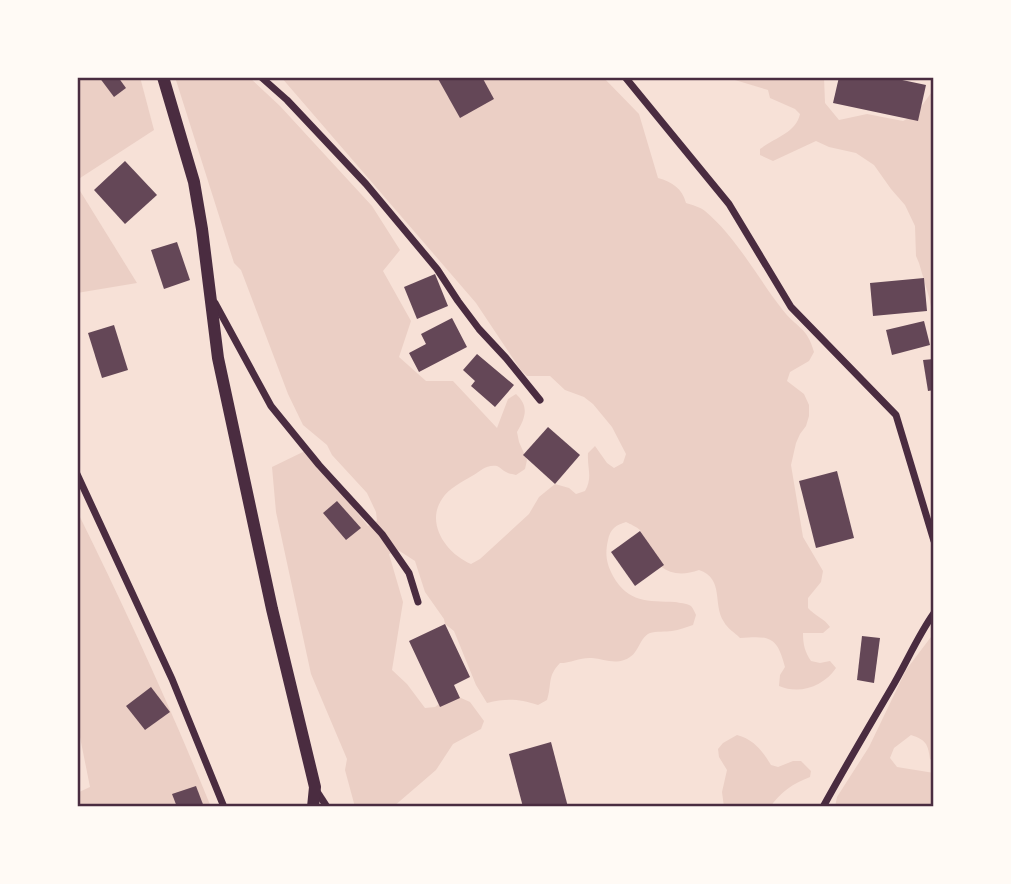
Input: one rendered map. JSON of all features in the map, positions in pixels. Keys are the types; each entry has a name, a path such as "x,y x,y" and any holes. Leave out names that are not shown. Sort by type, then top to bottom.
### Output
{"street":[{"path":"163,77 194,182 218,358 272,609 315,788 327,807"},
{"path":"261,77 295,108 366,184 437,269 479,329 540,400"},
{"path":"625,77 729,204 791,307 896,415 934,541"},
{"path":"211,296 271,406 319,465 382,534 409,573 418,601"},
{"path":"77,474 172,679 224,807"},
{"path":"823,807 934,613"},
{"path":"313,807 315,788"}],"shaded area":[{"path":"77,77 140,77 154,130 77,180"},
{"path":"175,77 249,77 280,106 372,206 400,250 383,271 411,321 399,357 426,381 453,381 497,428 508,399 516,394 520,398 524,417 517,432 527,460 525,469 516,475 497,466 487,467 452,488 437,509 437,528 441,537 454,553 471,564 529,514 539,497 555,484 569,488 576,494 585,491 589,477 588,453 595,446 614,468 623,463 626,454 612,427 593,404 584,397 565,390 550,376 527,376 520,369 476,303 281,77 603,77 639,114 658,178 676,186 686,203 703,210 716,222 737,245 782,309 811,343 814,352 809,361 790,372 787,381 804,394 809,405 806,426 796,443 791,465 803,537 823,571 821,582 808,598 808,608 830,627 823,633 803,633 804,645 811,661 830,661 836,668 831,674 818,684 803,689 779,686 780,675 785,667 775,644 765,638 740,638 724,622 712,579 699,570 674,573 661,567 650,554 640,530 626,522 614,528 608,540 607,558 613,576 625,591 639,599 691,606 696,615 693,625 675,631 646,635 633,654 624,660 588,658 560,663 551,676 547,700 538,705 513,700 487,703 476,685 454,631 445,624 425,592 415,561 398,550 389,554 403,602 392,670 407,684 425,708 435,707 452,694 470,702 484,721 481,729 453,744 436,770 393,807 355,807 345,770 347,759 311,674 276,512 272,467 307,450 368,526 377,521 376,512 367,493 332,455 327,445 303,425 288,394 241,270 234,263"},
{"path":"725,77 824,77 825,103 839,120 867,114 903,121 915,115 934,89 934,315 916,256 915,226 905,205 874,165 856,153 816,141 773,161 760,155 760,149 789,131 798,121 800,114 770,98 768,90"},
{"path":"77,186 137,283 77,293"},
{"path":"77,511 147,658 211,807 77,807 77,793 90,787 77,722"},
{"path":"934,633 934,762 930,759 925,743 911,735 894,748 890,758 897,767 934,773 934,807 835,807 837,797 869,747 906,670"},
{"path":"737,735 753,743 771,765 778,767 801,761 811,771 810,777 787,789 770,807 724,807 722,792 727,770 719,757 718,749"}],"building":[{"path":"99,77 118,77 126,88 114,97"},
{"path":"437,77 482,77 494,99 460,118"},
{"path":"839,77 888,77 926,85 918,121 833,103"},
{"path":"125,161 157,195 125,224 94,190"},
{"path":"177,242 190,280 164,289 151,250"},
{"path":"435,274 448,306 417,319 404,287"},
{"path":"924,278 927,311 873,316 870,283"},
{"path":"452,318 467,347 419,372 409,353 426,344 421,334"},
{"path":"924,321 930,345 892,355 886,330"},
{"path":"114,325 128,370 102,378 88,333"},
{"path":"477,354 514,385 495,407 471,386 475,381 463,370"},
{"path":"934,359 934,390 928,391 923,360"},
{"path":"548,427 580,455 555,484 523,455"},
{"path":"837,471 854,538 816,548 799,481"},
{"path":"337,501 361,528 346,540 323,513"},
{"path":"640,531 664,565 635,586 611,552"},
{"path":"445,624 470,677 454,685 460,698 440,707 409,641"},
{"path":"862,636 880,638 874,683 857,680"},
{"path":"151,687 170,712 145,730 126,706"},
{"path":"551,742 568,807 523,807 509,754"},
{"path":"196,786 204,807 177,807 172,794"}]}
